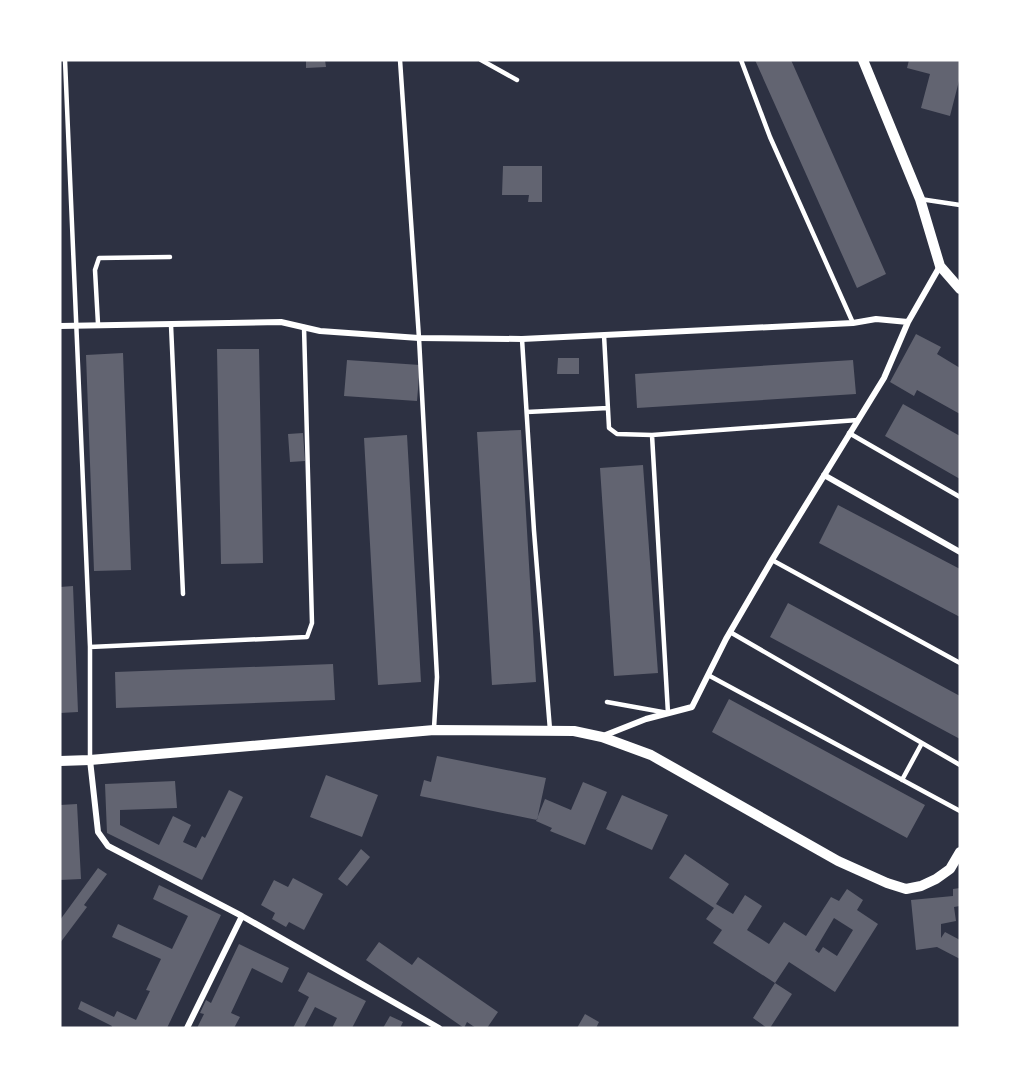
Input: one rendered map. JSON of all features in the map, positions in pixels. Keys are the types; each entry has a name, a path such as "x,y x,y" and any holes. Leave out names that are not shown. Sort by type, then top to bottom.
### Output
{"street":[{"path":"863,60 920,199 940,266 960,289"},
{"path":"602,737 646,719 692,706 730,632 772,560 884,378 908,322 940,266"},
{"path":"60,326 281,322 320,331 419,338 522,339 853,323 876,319 908,322"},
{"path":"824,475 960,552"},
{"path":"60,761 434,730 574,731 602,737 651,755 838,861 886,883 906,889 921,886 950,869 960,852"},
{"path":"90,760 98,832 108,846 242,916 439,1028"},
{"path":"187,1028 242,916"}],"lane":[{"path":"65,60 90,647 90,760"},
{"path":"400,60 419,338 437,677 434,730"},
{"path":"481,60 516,80"},
{"path":"741,60 770,137 853,323"},
{"path":"920,199 960,205"},
{"path":"98,324 95,270 99,258 170,257"},
{"path":"171,325 183,594"},
{"path":"90,647 307,637 312,623 304,327"},
{"path":"604,335 609,428 617,434 652,435 858,420"},
{"path":"522,339 550,730"},
{"path":"527,412 608,408"},
{"path":"849,434 960,497"},
{"path":"607,702 668,713 652,435"},
{"path":"772,560 960,663"},
{"path":"730,632 960,765"},
{"path":"708,675 960,811"},
{"path":"902,780 922,742"}],"building":[{"path":"306,60 325,60 326,67 306,68"},
{"path":"755,60 791,60 886,274 857,288"},
{"path":"909,60 960,60 960,77 950,116 921,108 930,74 907,68"},
{"path":"503,166 542,166 542,202 528,202 529,195 502,195"},
{"path":"916,334 941,347 937,354 960,368 960,414 917,390 914,396 890,382"},
{"path":"217,349 259,349 263,563 221,564"},
{"path":"123,353 131,570 94,571 86,355"},
{"path":"558,358 579,358 579,374 557,374"},
{"path":"347,360 420,365 417,401 344,396"},
{"path":"853,360 856,394 637,408 635,374"},
{"path":"903,404 960,436 960,479 885,436"},
{"path":"521,430 536,682 492,685 477,432"},
{"path":"303,433 305,461 290,462 288,434"},
{"path":"407,435 421,682 378,685 364,438"},
{"path":"643,465 658,673 614,676 600,468"},
{"path":"838,505 960,569 960,617 819,543"},
{"path":"73,586 78,712 60,713 60,587"},
{"path":"788,603 960,696 960,739 770,637"},
{"path":"333,664 335,700 116,708 115,672"},
{"path":"729,699 925,805 907,838 712,732"},
{"path":"437,756 546,778 537,820 420,796 424,780 431,782"},
{"path":"326,775 378,795 362,837 310,817"},
{"path":"175,781 177,808 120,810 120,825 159,845 173,816 191,825 183,842 196,848 202,836 205,838 229,790 243,797 202,880 107,833 105,784"},
{"path":"583,782 607,792 585,845 550,831 552,828 536,821 545,799 571,810"},
{"path":"622,795 668,815 652,850 606,829"},
{"path":"77,804 81,879 60,880 60,805"},
{"path":"361,849 370,857 347,886 338,879"},
{"path":"685,854 729,884 716,904 733,914 745,895 762,906 747,930 769,944 784,922 806,936 831,897 839,901 847,889 863,900 857,910 878,924 835,992 789,962 775,983 713,943 722,930 706,919 714,908 669,878","holes":["834,918 853,930 837,956 823,947 819,953 815,950"]},
{"path":"98,868 107,874 84,905 87,907 60,943 60,920"},
{"path":"293,878 323,894 304,930 289,922 286,927 272,919 275,913 261,905 274,880 288,887"},
{"path":"159,885 221,915 167,1028 111,1028 112,1026 78,1009 81,1001 114,1017 117,1011 136,1020 150,991 146,990 161,959 112,937 118,924 172,949 188,916 153,899"},
{"path":"960,888 960,906 954,907 956,921 941,924 941,938 945,932 960,940 960,959 937,947 916,950 911,900 953,896 953,889"},
{"path":"379,942 412,965 418,957 498,1012 487,1028 476,1028 467,1022 464,1028 366,960"},
{"path":"239,944 289,968 282,983 252,968 231,1013 240,1017 234,1028 197,1028 204,1014 200,1013 206,1000 211,1003"},
{"path":"308,972 366,1001 352,1028 332,1028 337,1018 315,1007 304,1028 293,1028 309,997 298,991"},
{"path":"775,983 792,994 770,1028 767,1028 753,1018"},
{"path":"585,1014 599,1022 596,1028 577,1028"},
{"path":"390,1016 403,1022 400,1028 383,1028"}]}
